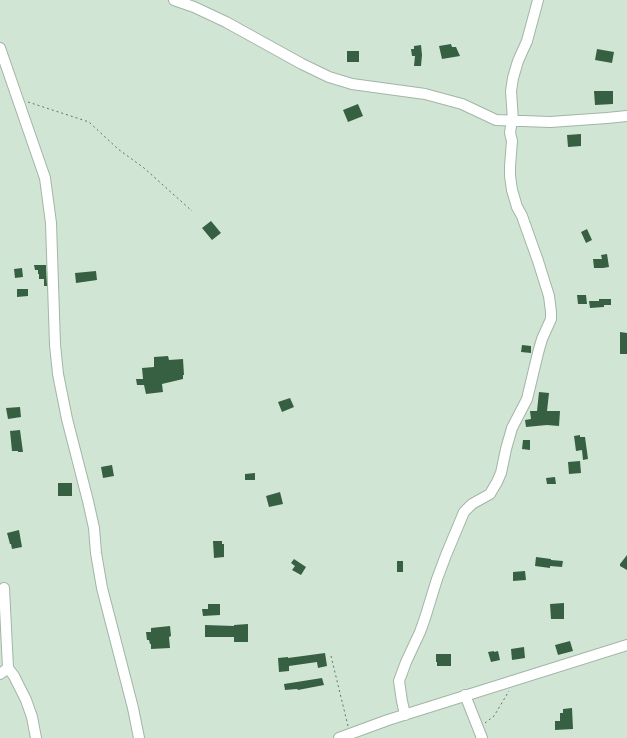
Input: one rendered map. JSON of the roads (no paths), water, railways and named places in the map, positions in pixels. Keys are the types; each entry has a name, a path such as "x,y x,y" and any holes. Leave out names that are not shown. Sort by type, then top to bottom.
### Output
{"street":[{"path":"174,0 194,7 226,22 302,64 329,77 352,84 424,94 462,104 496,120 550,122 627,116"},
{"path":"405,715 399,681 406,662 423,625 446,555 464,512 472,504 490,494 501,474 512,428 527,399 538,352 551,319 550,296 522,216 517,207 510,176 512,142 510,133 513,121 511,91 513,78 527,41 538,0"},
{"path":"0,48 45,178 51,223 55,345 58,374 67,419 94,528 96,554 102,588 133,708 139,738"},
{"path":"4,588 4,671 14,676 26,700 32,716 36,738"},
{"path":"339,738 465,695 627,644"},
{"path":"465,695 480,733"}]}
